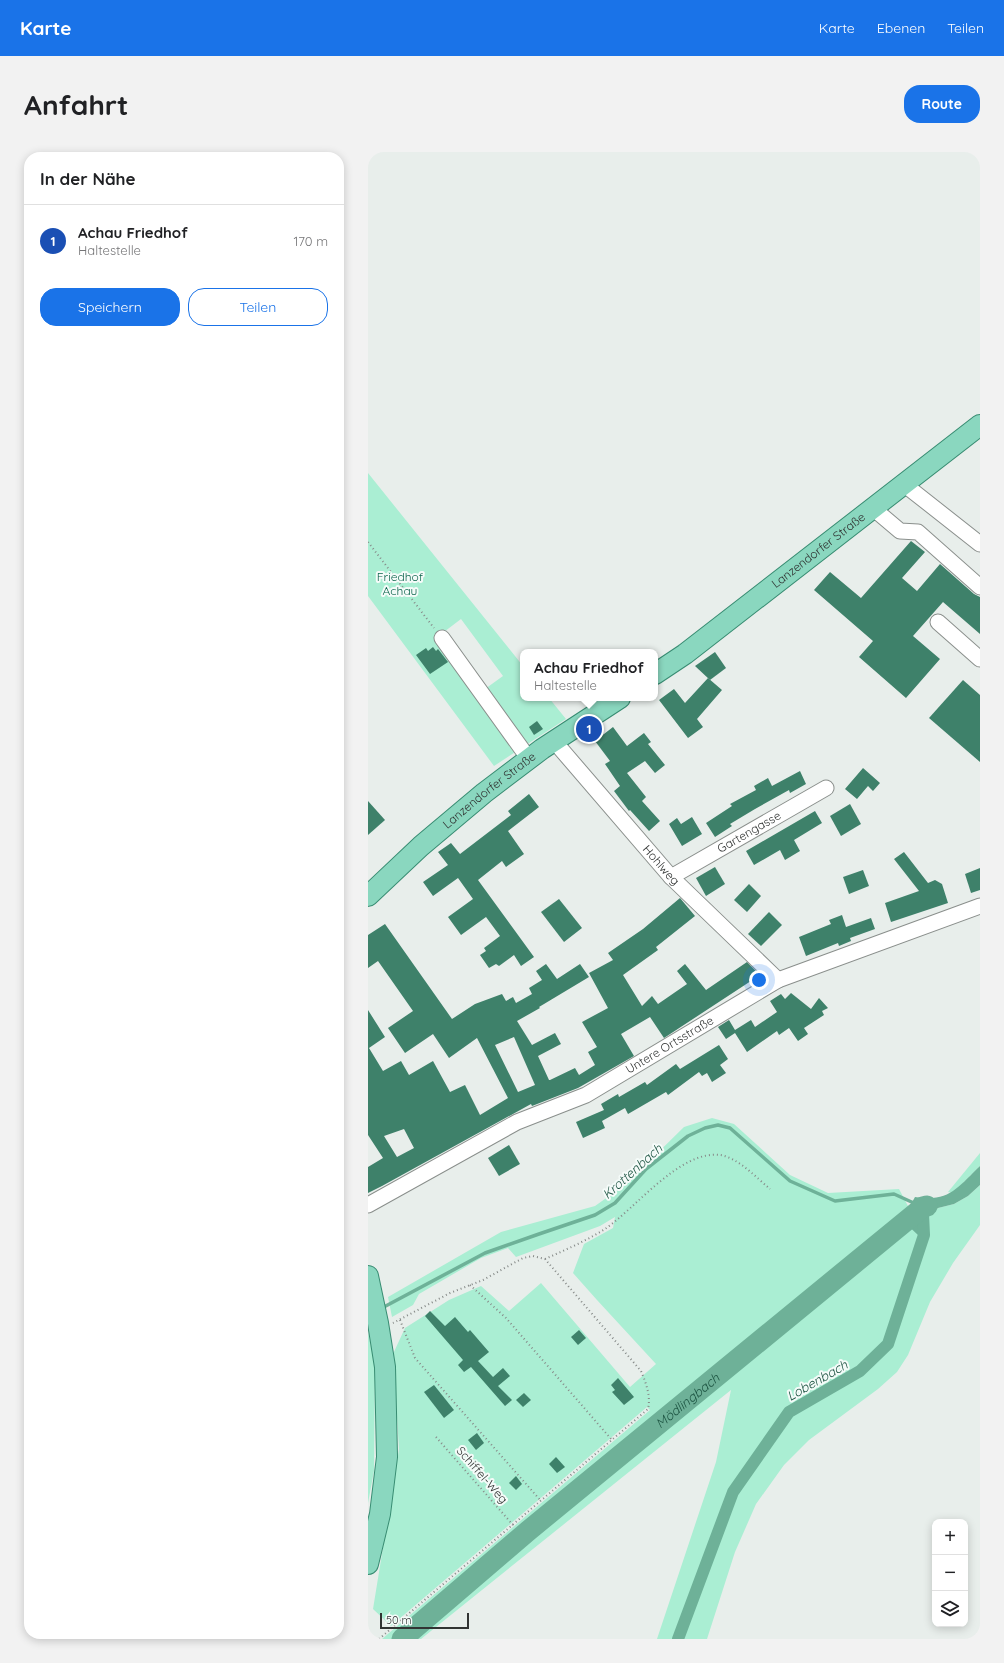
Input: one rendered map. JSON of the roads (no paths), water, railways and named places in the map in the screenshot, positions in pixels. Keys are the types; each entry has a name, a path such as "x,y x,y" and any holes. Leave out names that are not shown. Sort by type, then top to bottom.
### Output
{"main road":[{"name":"Lanzendorfer Straße","path":"658,672 685,654 874,509 980,425"},
{"name":"Lanzendorfer Straße","path":"370,891 484,793 554,741 615,701"},
{"path":"368,1276 379,1326 385,1367 387,1457 380,1514 368,1564"}],"street":[{"path":"905,484 980,544"},
{"path":"874,509 900,531 918,532 980,587"},
{"path":"938,622 980,659"},
{"path":"442,638 529,759"},
{"name":"Hohlweg","path":"554,741 671,876 778,980"},
{"name":"Gartengasse","path":"671,876 826,788"},
{"name":"Untere Ortsstraße","path":"368,1205 517,1122 586,1095 778,980 980,906"}],"waterway":[{"name":"Krottenbach","path":"382,1308 485,1253 595,1215 615,1203 646,1169 688,1136 705,1128 718,1125 730,1128 790,1181 835,1201 894,1194 916,1204"},
{"name":"Mödlingbach","path":"402,1639 528,1531 923,1207 927,1206"},
{"name":"Lobenbach","path":"678,1639 733,1492 789,1412 860,1371 888,1344 924,1235 923,1214"}],"place":[{"name":"Achau Friedhof","path":"589,729"}],"park label":[{"name":"Friedhof Achau","path":"400,584"}]}
